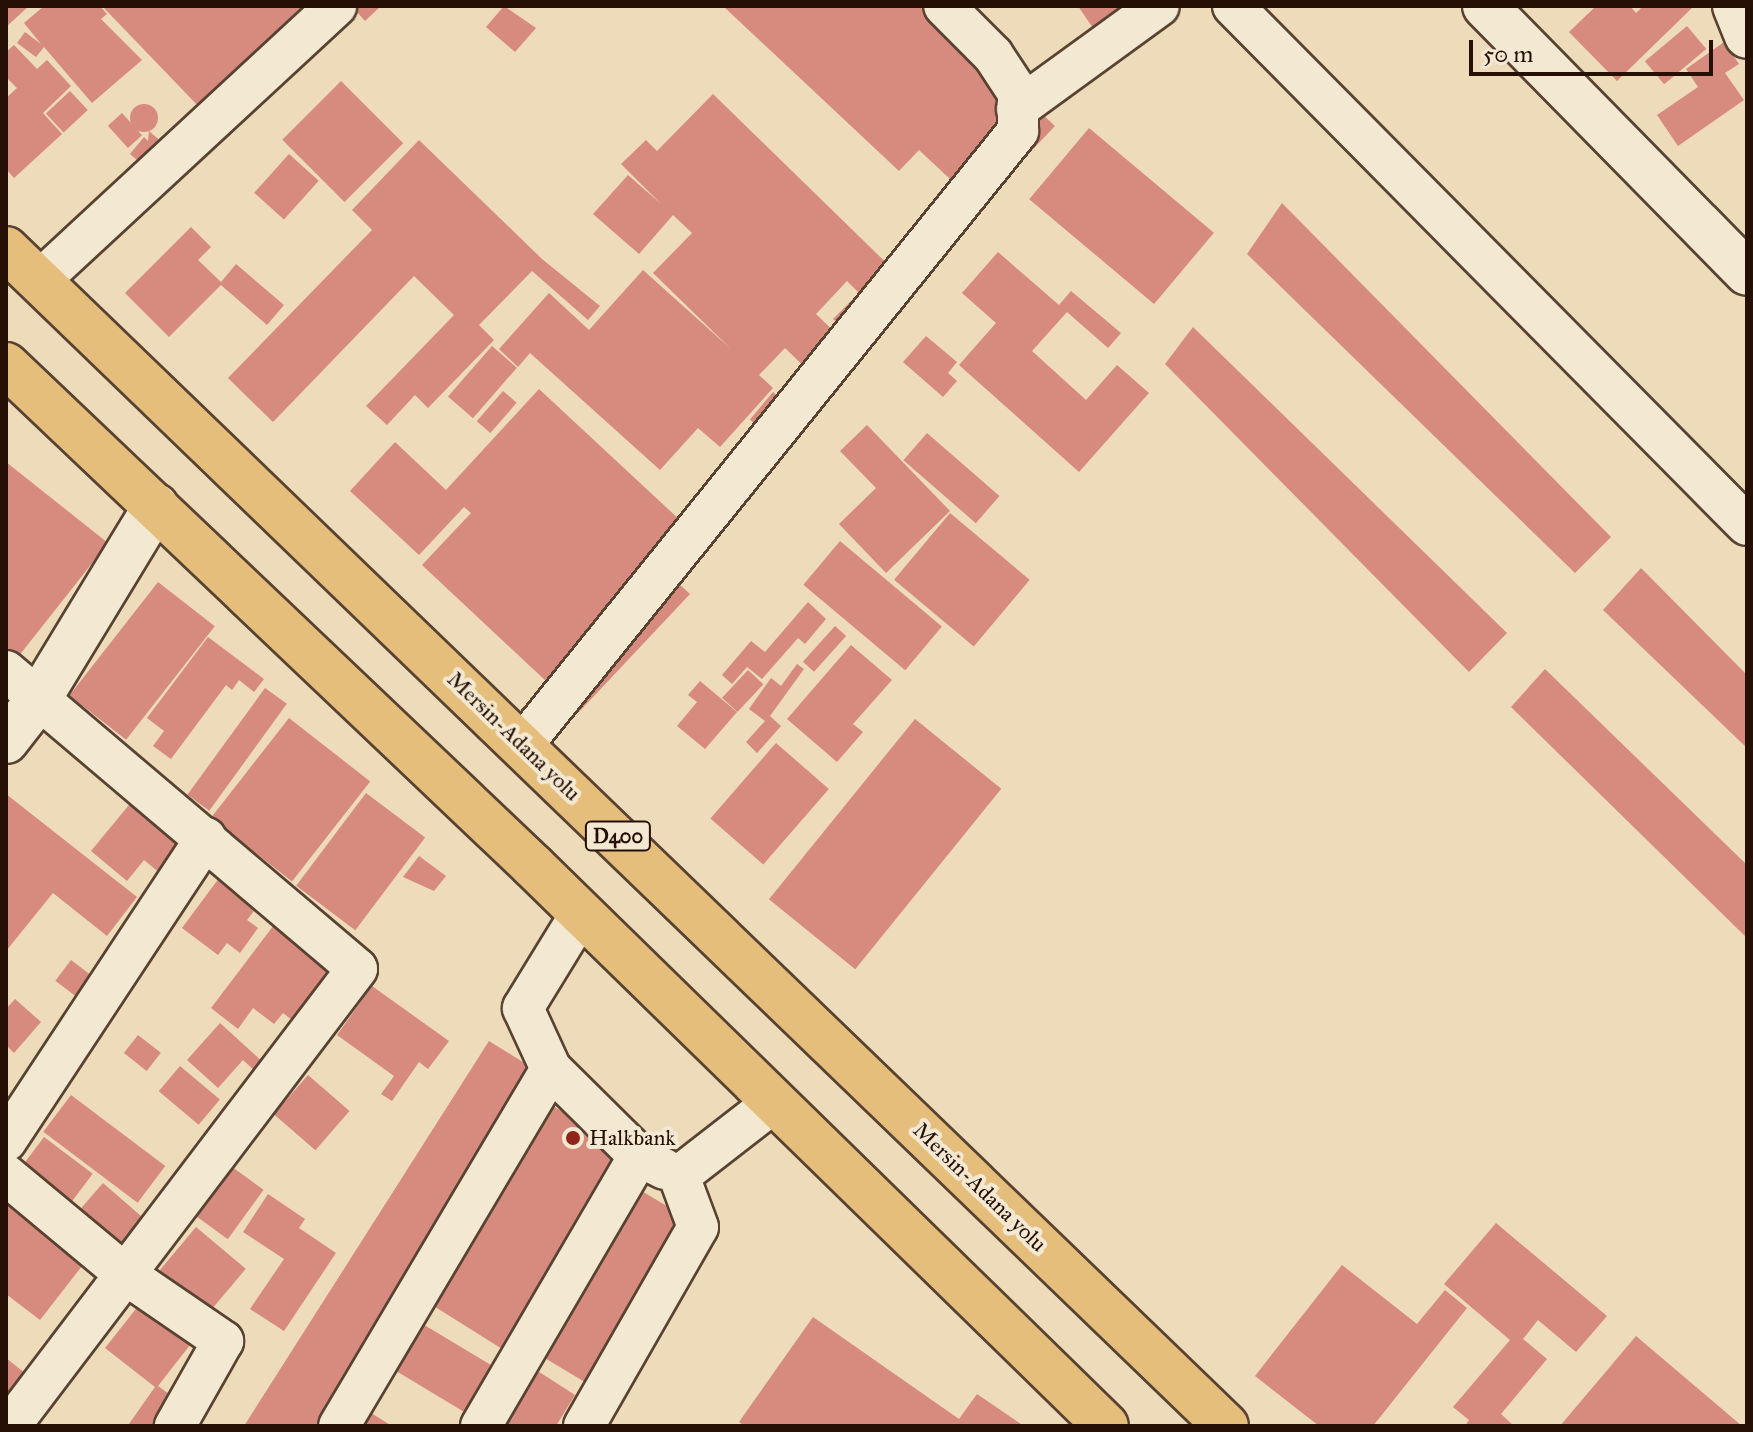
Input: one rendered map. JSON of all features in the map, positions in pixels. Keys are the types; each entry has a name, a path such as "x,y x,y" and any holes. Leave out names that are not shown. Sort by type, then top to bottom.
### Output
{"highway":[{"name":"Mersin-Adana yolu","path":"6,249 523,744 1226,1426"},
{"path":"6,365 156,506 1106,1426"}],"main road":[{"path":"1485,6 1747,273"},
{"path":"1735,6 1747,36"},
{"path":"6,741 38,700 156,506"}],"street":[{"path":"39,281 336,6"},
{"path":"523,744 1018,131 1018,93 993,55 944,6"},
{"path":"1017,109 1159,6"},
{"path":"1233,6 1747,525"},
{"path":"6,671 357,969 10,1426"},
{"path":"6,1141 206,838"},
{"path":"580,915 523,1008 551,1069 639,1156 679,1176 698,1227 584,1426"},
{"path":"339,1426 551,1069"},
{"path":"679,1176 773,1103"},
{"path":"481,1426 639,1156"},
{"path":"6,1175 125,1274 223,1341 175,1426"}],"building":[{"path":"6,6 29,6 6,27"},
{"path":"44,6 100,6 107,14 101,19 142,60 92,103 44,47 36,57 17,43 25,32 41,44 24,23"},
{"path":"102,6 381,6 365,21 357,12 228,137"},
{"path":"504,6 536,28 515,52 486,27"},
{"path":"723,6 927,6 1055,126 979,206 919,150 899,171"},
{"path":"1078,6 1130,6 1099,37"},
{"path":"1596,6 1630,6 1636,13 1643,6 1694,6 1617,81 1569,32"},
{"path":"1687,26 1706,49 1664,84 1645,61"},
{"path":"1724,42 1739,64 1725,73 1744,100 1678,146 1657,115 1698,87 1686,69"},
{"path":"14,45 37,69 47,60 71,86 43,113 62,134 14,178 6,169 6,98 17,88 6,77 6,52"},
{"path":"341,81 403,143 345,202 282,140"},
{"path":"70,91 88,110 64,133 46,114"},
{"path":"713,94 910,286 856,341 833,319 859,293 847,281 816,314 852,349 820,382 785,348 759,375 773,388 720,447 698,428 660,470 530,353 518,367 499,349 549,293 589,330 643,270 731,349 653,273 692,233 673,215 639,254 593,214 628,175 661,204 621,164 646,140 657,151"},
{"path":"144,104 154,108 158,118 154,128 144,132 134,128 130,118 134,108"},
{"path":"122,113 142,135 128,148 108,126"},
{"path":"1089,128 1214,233 1154,304 1029,199"},
{"path":"149,131 171,150 216,144 190,172 176,158 158,178 130,154 144,137 148,141"},
{"path":"419,140 542,259 600,306 588,320 532,271 479,325 494,340 428,408 415,395 387,425 366,406 454,315 414,276 273,422 228,378 372,230 352,210"},
{"path":"289,154 319,181 284,219 254,193"},
{"path":"1282,203 1611,537 1575,573 1247,254"},
{"path":"191,227 211,247 198,260 221,282 236,264 284,305 267,325 221,285 169,337 125,293"},
{"path":"998,252 1059,305 1071,291 1121,333 1108,348 1067,312 1032,351 1086,400 1117,365 1149,393 1079,472 959,365 996,323 962,293"},
{"path":"1193,327 1507,633 1469,672 1165,364"},
{"path":"926,336 957,362 948,373 957,381 943,397 903,362"},
{"path":"492,346 517,368 473,418 448,397"},
{"path":"539,389 710,548 677,582 690,594 579,712 422,565 471,513 464,507 419,555 350,491 395,442 446,490"},
{"path":"503,391 517,403 490,433 477,421"},
{"path":"773,392 807,421 784,449 750,420"},
{"path":"867,425 950,511 886,573 839,524 876,488 840,451"},
{"path":"927,433 999,496 976,523 903,460"},
{"path":"6,462 108,543 18,657 6,647"},
{"path":"950,513 1030,580 974,646 894,580"},
{"path":"840,541 942,626 905,670 803,585"},
{"path":"1641,568 1747,675 1747,748 1603,610"},
{"path":"158,582 215,626 126,740 69,695"},
{"path":"808,602 826,619 805,644 798,638 762,679 747,667 732,684 722,675 751,641 765,652"},
{"path":"835,626 846,636 814,672 803,662"},
{"path":"208,637 264,679 254,692 239,680 232,690 226,685 171,759 153,746 164,731 147,718"},
{"path":"851,645 892,680 853,724 863,732 837,762 787,719"},
{"path":"797,664 804,669 770,716 781,726 757,753 746,742 765,721 749,709 771,678 781,686"},
{"path":"1545,669 1747,865 1747,938 1511,707"},
{"path":"748,670 763,684 737,712 722,698"},
{"path":"700,681 737,712 705,749 677,726 697,702 688,695"},
{"path":"265,688 287,704 209,811 187,795"},
{"path":"289,718 370,781 292,881 211,818"},
{"path":"915,719 1001,789 855,969 769,899"},
{"path":"776,743 829,789 763,864 710,818"},
{"path":"366,793 425,838 355,930 296,886"},
{"path":"6,794 137,897 107,936 53,893 6,951"},
{"path":"133,800 186,844 161,874 144,860 127,881 91,851"},
{"path":"419,856 446,876 434,891 403,877"},
{"path":"225,870 263,899 247,920 258,928 240,953 227,943 218,955 182,928"},
{"path":"277,921 339,968 297,1024 283,1013 274,1024 253,1008 238,1029 211,1008"},
{"path":"71,960 92,976 76,996 55,981"},
{"path":"372,986 449,1041 428,1069 419,1062 392,1101 381,1094 394,1076 337,1035"},
{"path":"15,999 41,1022 14,1053 6,1045 6,1009"},
{"path":"220,1023 265,1064 257,1073 243,1060 218,1088 187,1060"},
{"path":"138,1035 161,1053 147,1071 124,1053"},
{"path":"489,1041 531,1067 467,1169 479,1177 321,1426 244,1426"},
{"path":"180,1066 220,1099 199,1125 159,1091"},
{"path":"308,1075 350,1111 315,1150 274,1114"},
{"path":"71,1095 165,1166 138,1203 43,1132"},
{"path":"550,1104 629,1153 505,1351 427,1302"},
{"path":"44,1137 93,1174 68,1206 19,1170"},
{"path":"228,1164 264,1190 228,1239 192,1213"},
{"path":"103,1183 157,1230 128,1264 73,1217"},
{"path":"640,1190 686,1218 587,1383 541,1355"},
{"path":"6,1193 96,1248 40,1320 6,1294"},
{"path":"268,1194 305,1219 299,1228 336,1253 284,1331 250,1309 284,1259 243,1232"},
{"path":"1496,1223 1607,1316 1576,1352 1538,1320 1523,1339 1547,1359 1501,1414 1514,1426 1465,1426 1469,1420 1453,1407 1510,1340 1444,1284"},
{"path":"196,1227 246,1269 203,1320 153,1278"},
{"path":"1342,1265 1417,1324 1445,1290 1467,1308 1373,1426 1319,1426 1255,1376"},
{"path":"139,1305 190,1345 158,1386 203,1419 198,1426 129,1424 155,1387 105,1348"},
{"path":"813,1317 959,1419 977,1394 1024,1426 745,1426 739,1422"},
{"path":"416,1320 500,1370 472,1417 388,1366"},
{"path":"1636,1336 1742,1426 1560,1426"},
{"path":"6,1358 35,1381 6,1411"},
{"path":"533,1368 575,1395 556,1426 496,1426"},
{"path":"363,1408 392,1426 352,1426"}],"place":[{"name":"Halkbank","path":"573,1138"}]}
